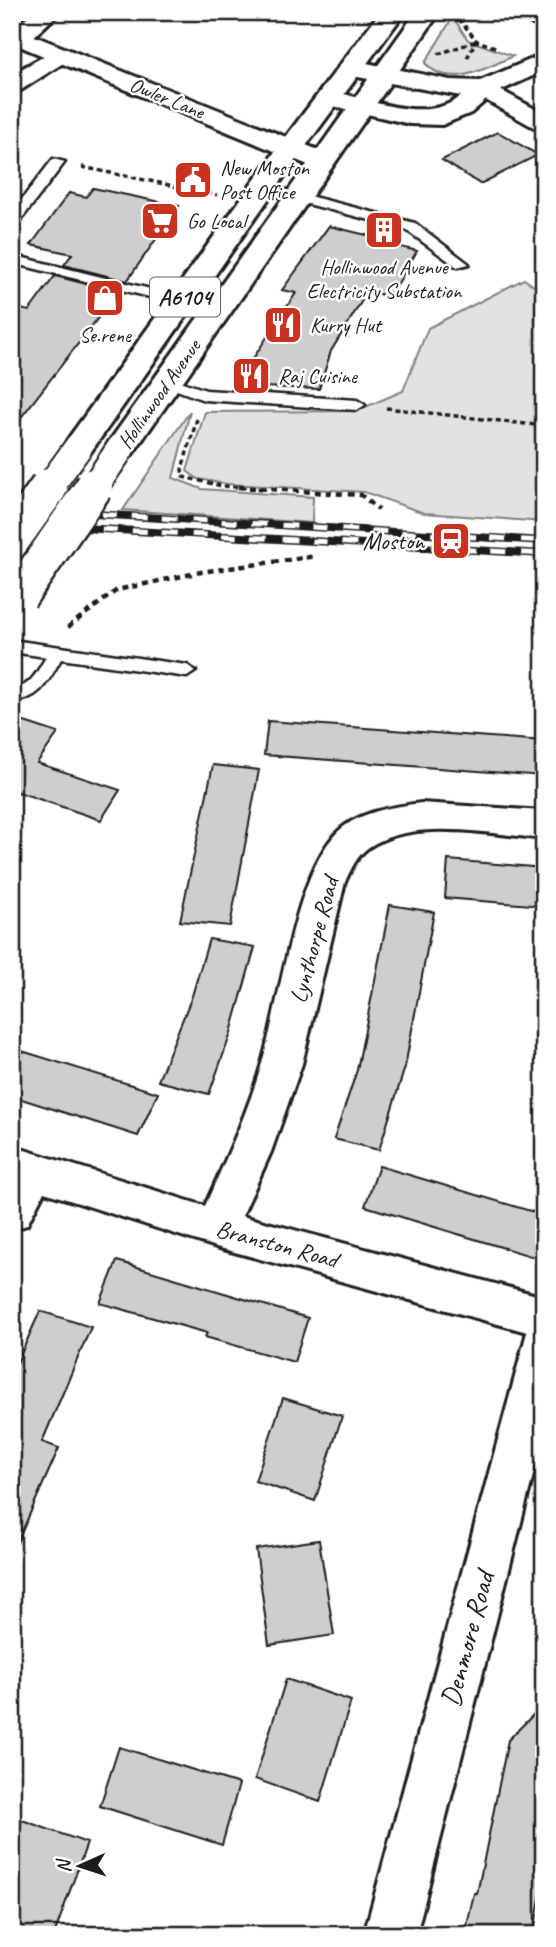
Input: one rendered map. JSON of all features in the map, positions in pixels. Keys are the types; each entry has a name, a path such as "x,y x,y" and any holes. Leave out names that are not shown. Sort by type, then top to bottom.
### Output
{"street":[{"path":"16,36 48,12"},
{"name":"Hollinwood Avenue","path":"12,539 262,188 393,12"},
{"name":"Hollinwood Avenue","path":"16,601 428,12"},
{"name":"Owler Lane","path":"16,36 322,162"},
{"path":"12,85 59,55"},
{"path":"329,98 410,116 442,117 462,108 484,89 544,61"},
{"path":"352,68 450,88 484,89 544,125"},
{"path":"130,372 167,382"},
{"name":"Lynthorpe Road","path":"216,1228 250,1152 282,1064 326,882 339,855 357,836 394,820 443,817 544,825"},
{"path":"12,1212 22,1167"},
{"name":"Branston Road","path":"22,1167 216,1228 544,1317"},
{"name":"Denmore Road","path":"390,1935 544,1344"}],"lane":[{"path":"518,12 544,27"},
{"path":"12,222 58,162"},
{"path":"262,188 410,226 462,264"},
{"path":"12,259 182,301"},
{"path":"167,382 204,395 357,405"},
{"path":"12,646 55,655 187,671"},
{"path":"12,694 25,695 32,691 55,655"}],"path":[{"path":"453,12 477,41 506,50"},
{"path":"434,56 477,41"},
{"path":"58,162 225,197"},
{"path":"204,395 182,469 183,477 222,486 361,495 379,510"},
{"path":"357,405 544,426"},
{"path":"61,633 117,590 201,572 316,556"}],"shaded area":[{"path":"453,17 468,40 513,56 468,74 445,75 435,71 425,63"},
{"path":"524,279 544,293 544,522 424,513 364,492 228,484 198,479 187,471 205,412 356,411 403,391 428,328"},
{"path":"190,411 173,478 202,489 313,497 312,523 123,510"}],"building":[{"path":"498,132 538,155 480,184 442,160"},
{"path":"93,188 179,206 127,281 64,265 72,254 31,245 69,193 86,197"},
{"path":"329,226 392,241 389,244 417,251 390,297 368,291 331,351 319,389 235,386 296,293 282,290"},
{"path":"55,276 118,292 12,429 12,307 29,311"},
{"path":"12,718 58,733 37,763 120,790 101,820 18,792 12,801"},
{"path":"268,721 544,741 544,776 264,755"},
{"path":"213,765 259,770 230,926 180,921"},
{"path":"448,860 544,868 544,906 445,898"},
{"path":"390,905 434,912 405,1067 379,1150 334,1139 357,1070"},
{"path":"209,939 255,947 230,1036 209,1094 158,1081 192,996"},
{"path":"12,1048 158,1093 138,1136 12,1096"},
{"path":"379,1166 544,1215 544,1260 365,1206"},
{"path":"117,1261 308,1318 294,1362 205,1337 207,1333 100,1303"},
{"path":"40,1311 91,1327 42,1442 59,1448 12,1554 12,1374"},
{"path":"283,1398 342,1416 315,1501 255,1481"},
{"path":"319,1540 334,1635 269,1645 256,1549"},
{"path":"286,1679 351,1701 320,1802 255,1779"},
{"path":"544,1704 544,1879 533,1935 465,1935 474,1893 477,1894 508,1740"},
{"path":"119,1747 239,1784 222,1845 100,1806"},
{"path":"22,1820 87,1843 54,1935 12,1935 12,1846"}],"railway":[{"path":"12,509 544,541"},
{"path":"12,524 544,554"}],"place":[{"name":"New Moston Post Office","path":"193,180"},
{"name":"Go Local","path":"160,221"},
{"name":"Hollinwood Avenue Electricity Substation","path":"384,230"},
{"name":"Se.rene","path":"105,298"},
{"name":"Kurry Hut","path":"283,325"},
{"name":"Raj Cuisine","path":"251,376"},
{"name":"Moston","path":"451,541"}]}
